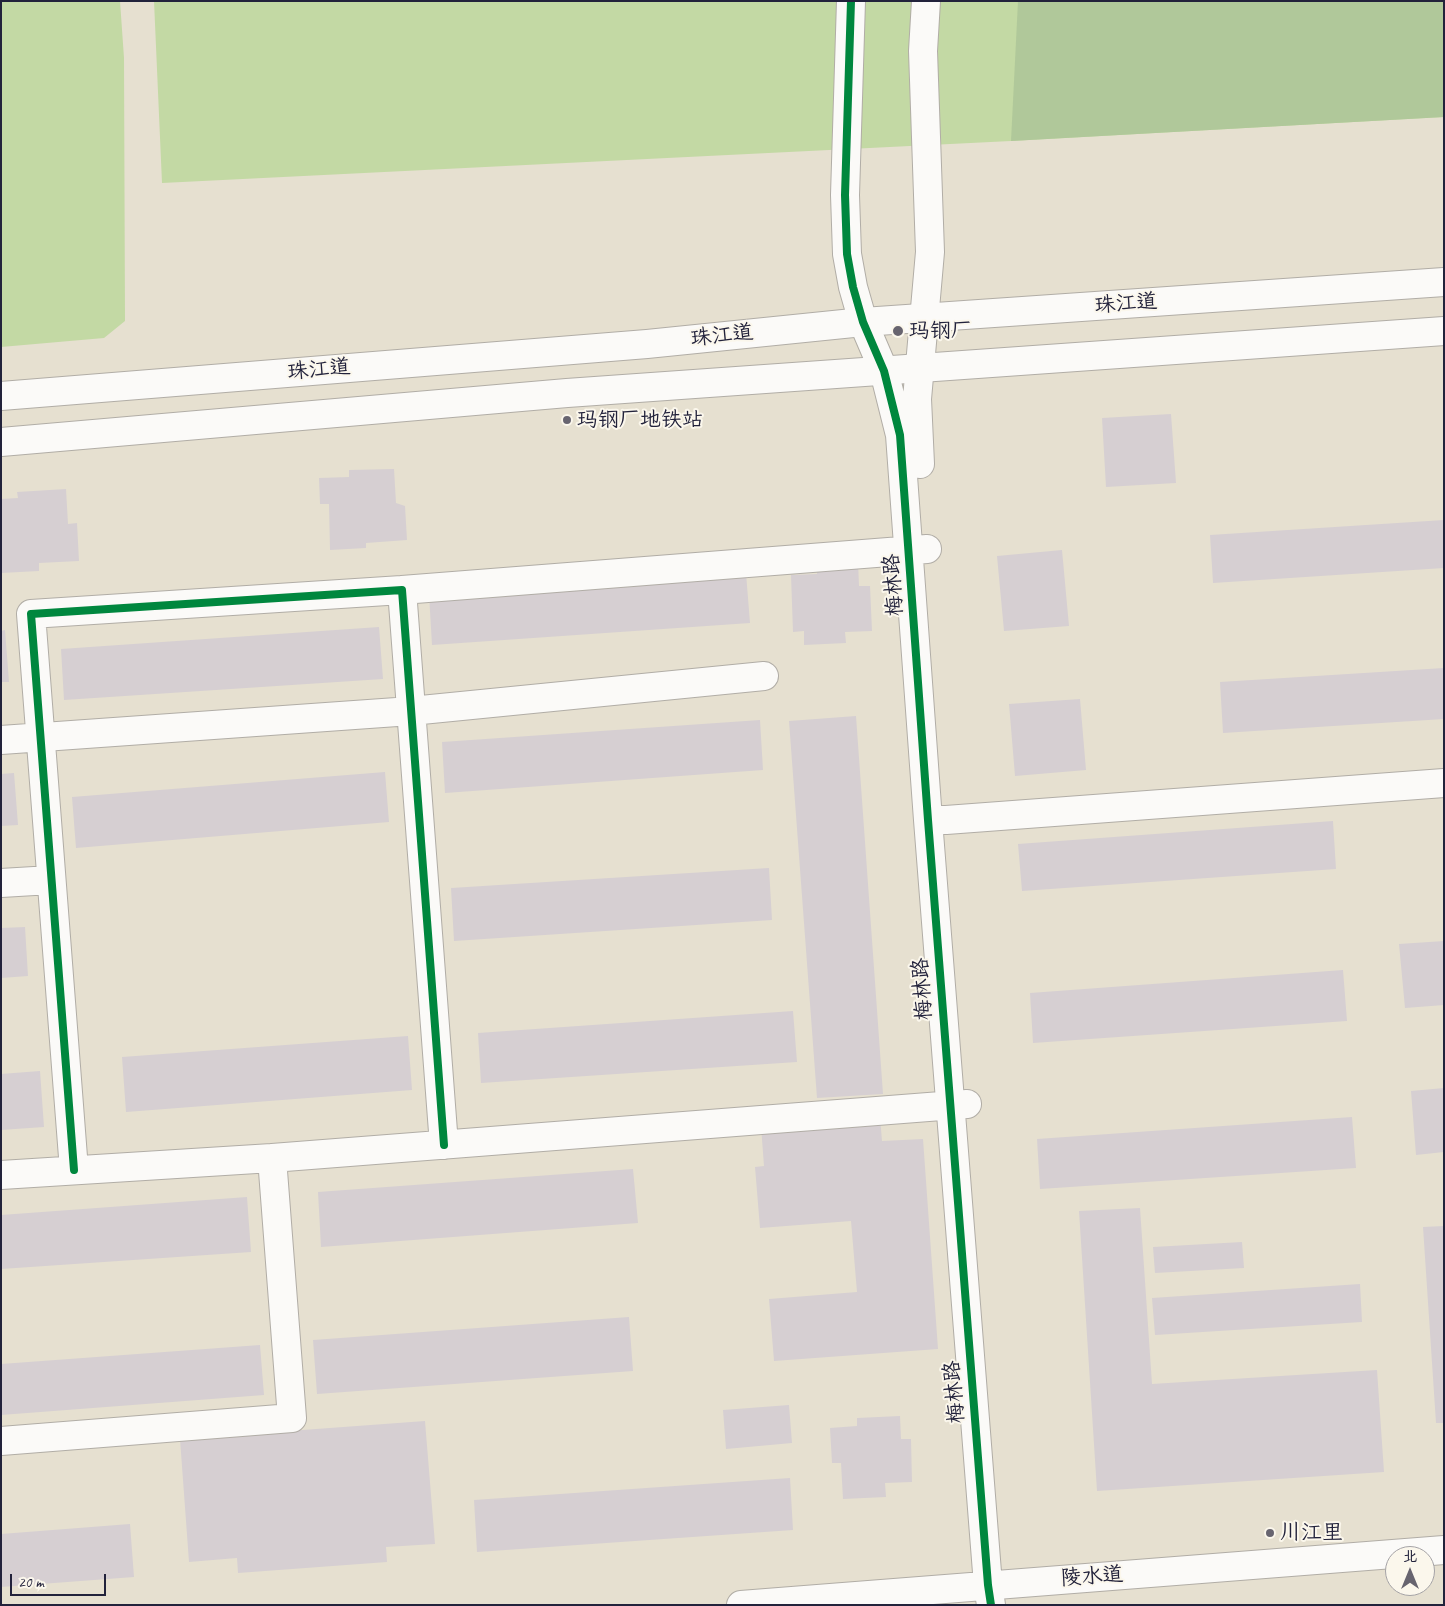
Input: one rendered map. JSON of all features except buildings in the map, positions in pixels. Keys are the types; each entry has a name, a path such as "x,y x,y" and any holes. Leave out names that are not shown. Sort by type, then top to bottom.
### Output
{"street":[{"name":"梅林路","path":"851,1 845,195 846,244 853,287 863,322 884,371 900,435 918,550"},
{"name":"梅林路","path":"926,1 922,51 930,252 923,318 918,399 918,550 937,820 998,1597"},
{"name":"珠江道","path":"1,396 637,344 863,322 1444,282"},
{"name":"珠江道","path":"1,442 567,393 1444,331"},
{"path":"74,1170 32,614 402,590 918,550"},
{"path":"402,590 444,1145"},
{"path":"1,740 411,711 764,676"},
{"path":"937,820 1444,783"},
{"path":"1,883 51,880"},
{"path":"1,1175 272,1158 959,1105"},
{"path":"1,1441 292,1418 272,1158"},
{"name":"陵水道","path":"950,1605 998,1597 1444,1550"},
{"name":"陵水道","path":"741,1605 998,1597 1385,1573"}],"green space":[{"path":"1,1 120,1 124,58 125,321 104,338 1,347"},
{"path":"154,1 1444,1 1444,117 1011,141 162,183"},
{"path":"1018,1 1444,1 1444,117 1011,141"}],"cycle path":[{"path":"851,1 845,195 847,254 853,287 863,322 884,371 900,435 928,820 991,1605"},
{"path":"74,1170 31,614 402,590 444,1145"}],"place":[{"name":"玛钢厂","path":"898,331"},
{"name":"玛钢厂地铁站","path":"567,420"},
{"name":"川江里","path":"1270,1533"}]}
